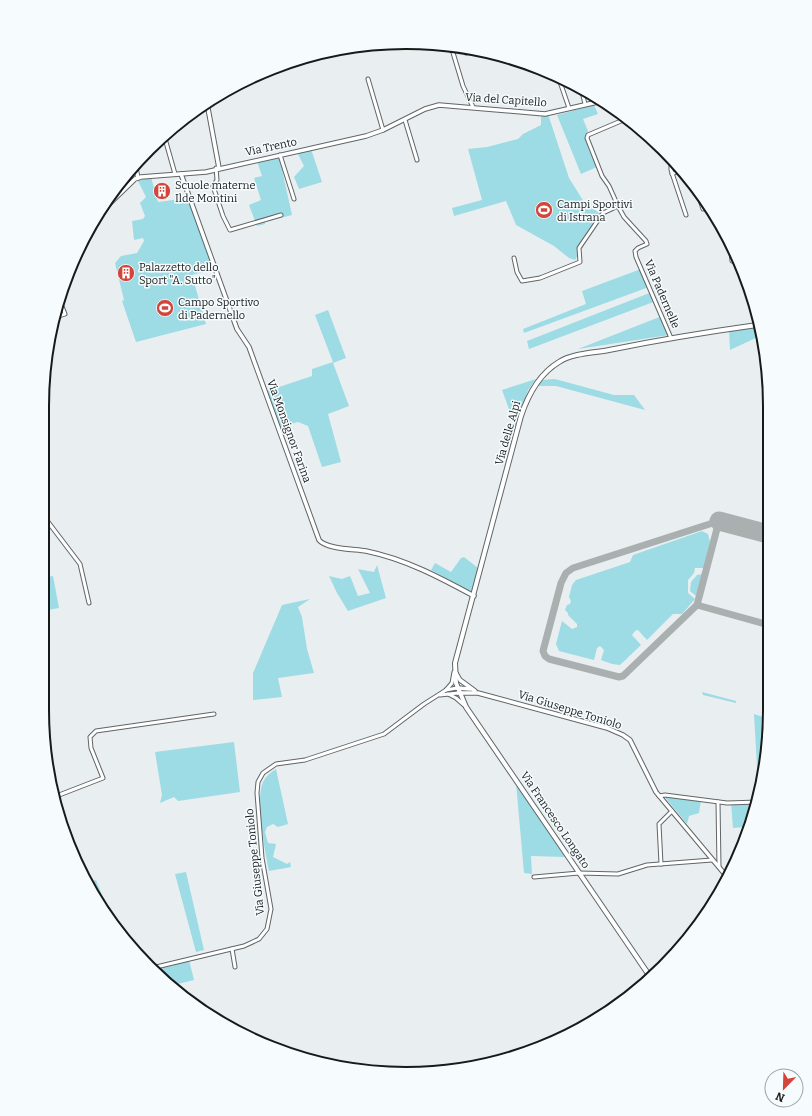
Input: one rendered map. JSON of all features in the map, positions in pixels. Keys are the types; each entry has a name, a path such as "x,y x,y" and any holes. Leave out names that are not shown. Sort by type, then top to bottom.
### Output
{"main road":[{"name":"Via delle Alpi","path":"455,668 520,416 537,383 550,368 567,358 671,338 754,326"},
{"name":"Via Francesco Longato","path":"455,668 458,691 466,707 647,972"}],"street":[{"path":"453,52 463,86 473,107"},
{"path":"368,79 384,130"},
{"path":"561,85 569,108"},
{"path":"583,97 585,104"},
{"name":"Via del Capitello","path":"432,107 445,105 537,114 553,113 593,103"},
{"name":"Via Trento","path":"138,178 201,172 366,136 384,130 432,107"},
{"path":"208,109 218,168 217,180 213,186 223,216 230,230 281,216"},
{"path":"405,120 417,160"},
{"name":"Via Padernelle","path":"621,121 588,135 587,138 602,176 609,186 618,206 624,216 646,241 647,244 635,251 636,257 671,338"},
{"path":"166,143 175,174"},
{"path":"280,155 294,199"},
{"path":"672,169 672,174 686,215"},
{"path":"119,194 138,178 137,172"},
{"name":"Via Monsignor Farina","path":"181,174 237,329 252,354 319,540 328,546 353,549 402,560 474,596"},
{"path":"514,258 517,272 522,281 540,278 580,262 579,248 603,213 618,206"},
{"path":"61,315 65,314 63,308"},
{"path":"49,523 80,564 89,603"},
{"path":"446,690 452,683 455,668"},
{"name":"Via Giuseppe Toniolo","path":"455,668 460,680 478,693"},
{"name":"Via Giuseppe Toniolo","path":"159,966 249,944 259,939 267,929 271,914 258,822 257,787 263,772 276,764 305,760 380,736 394,728 424,704 446,690 478,693 624,734 630,740 659,796 724,873"},
{"path":"458,691 472,690"},
{"name":"Via Giuseppe Toniolo","path":"438,695 458,691"},
{"path":"462,700 465,692"},
{"path":"448,694 459,699 466,707"},
{"path":"59,795 103,778 91,748 90,737 96,731 214,714"},
{"path":"659,796 665,795 718,802 751,802"},
{"path":"718,802 719,867"},
{"path":"661,864 659,824 672,811"},
{"path":"534,877 580,873 618,874 647,865 712,860"},
{"path":"232,949 235,966"}],"shaded area":[{"path":"594,105 598,114 583,119 588,131 586,135 587,144 597,167 581,174 557,115"},
{"path":"541,114 548,114 569,178 584,202 602,215 575,260 569,258 554,246 516,225 506,201 454,216 452,208 482,200 468,149 487,147 518,139 523,134 541,125"},
{"path":"311,149 322,182 299,189 294,177 304,166 297,152"},
{"path":"279,156 292,215 265,222 265,224 257,226 249,205 261,200 254,178 262,176 257,161"},
{"path":"151,177 158,202 188,198 214,269 192,275 206,324 136,342 122,301 124,300 115,263 121,256 137,253 144,241 143,238 134,240 132,221 143,219 145,216 140,203 146,197 138,181"},
{"path":"641,269 649,287 524,333 523,329 586,304 582,291"},
{"path":"652,292 656,301 529,349 527,341"},
{"path":"328,310 346,358 333,363 349,406 328,414 341,462 322,467 308,426 298,422 280,427 267,391 312,376 312,369 333,362 315,315"},
{"path":"662,316 669,335 578,349"},
{"path":"754,328 756,338 730,350 729,330"},
{"path":"536,379 528,390 516,428 502,390"},
{"path":"555,379 614,395 634,395 645,410 556,386 537,386 541,380"},
{"path":"702,531 708,534 710,542 704,568 695,568 694,573 688,580 688,593 695,599 682,614 673,614 647,640 638,630 635,631 632,635 641,645 620,665 601,660 604,650 600,646 597,648 594,660 559,651 556,644 562,621 572,629 577,627 577,624 565,610 567,605 570,604 571,601 569,597 572,585 576,580 630,562 633,555"},
{"path":"464,557 478,568 472,592 431,570 435,563 451,572 461,558"},
{"path":"377,565 386,598 348,611 329,576 342,579 350,576 358,596 370,593 358,569 374,572"},
{"path":"702,574 696,596 690,591 691,582 697,575"},
{"path":"53,576 59,608 49,610 49,577"},
{"path":"310,599 298,607 302,617 307,649 314,673 278,678 282,697 253,700 253,673 282,605"},
{"path":"702,692 736,701 736,703 703,695"},
{"path":"754,714 763,717 757,773"},
{"path":"234,742 240,792 178,801 174,797 160,803 162,795 155,752"},
{"path":"276,769 288,824 278,827 273,824 267,827 265,832 268,843 276,844 273,857 287,864 290,862 291,867 269,871 260,813 260,801 263,782 269,774"},
{"path":"516,783 565,857 531,856 532,874 524,873"},
{"path":"663,795 701,800 699,813 689,816 687,824"},
{"path":"731,802 751,803 743,827 733,828"},
{"path":"186,872 204,950 196,952 175,874"},
{"path":"96,880 103,899 97,888 93,881"},
{"path":"189,960 194,980 178,984 159,967"}],"taxiway":[{"path":"719,521 697,605 763,623"},
{"path":"697,605 623,676 619,677 549,659 545,656 543,651 561,583 566,573 573,568 719,521"}],"runway":[{"path":"719,521 763,533"}],"place":[{"name":"Scuole materne Ilde Montini","path":"162,191"},
{"name":"Campi Sportivi di Istrana","path":"544,210"},
{"name":"Palazzetto dello Sport \"A. Sutto\"","path":"126,273"},
{"name":"Campo Sportivo di Padernello","path":"165,308"}]}
